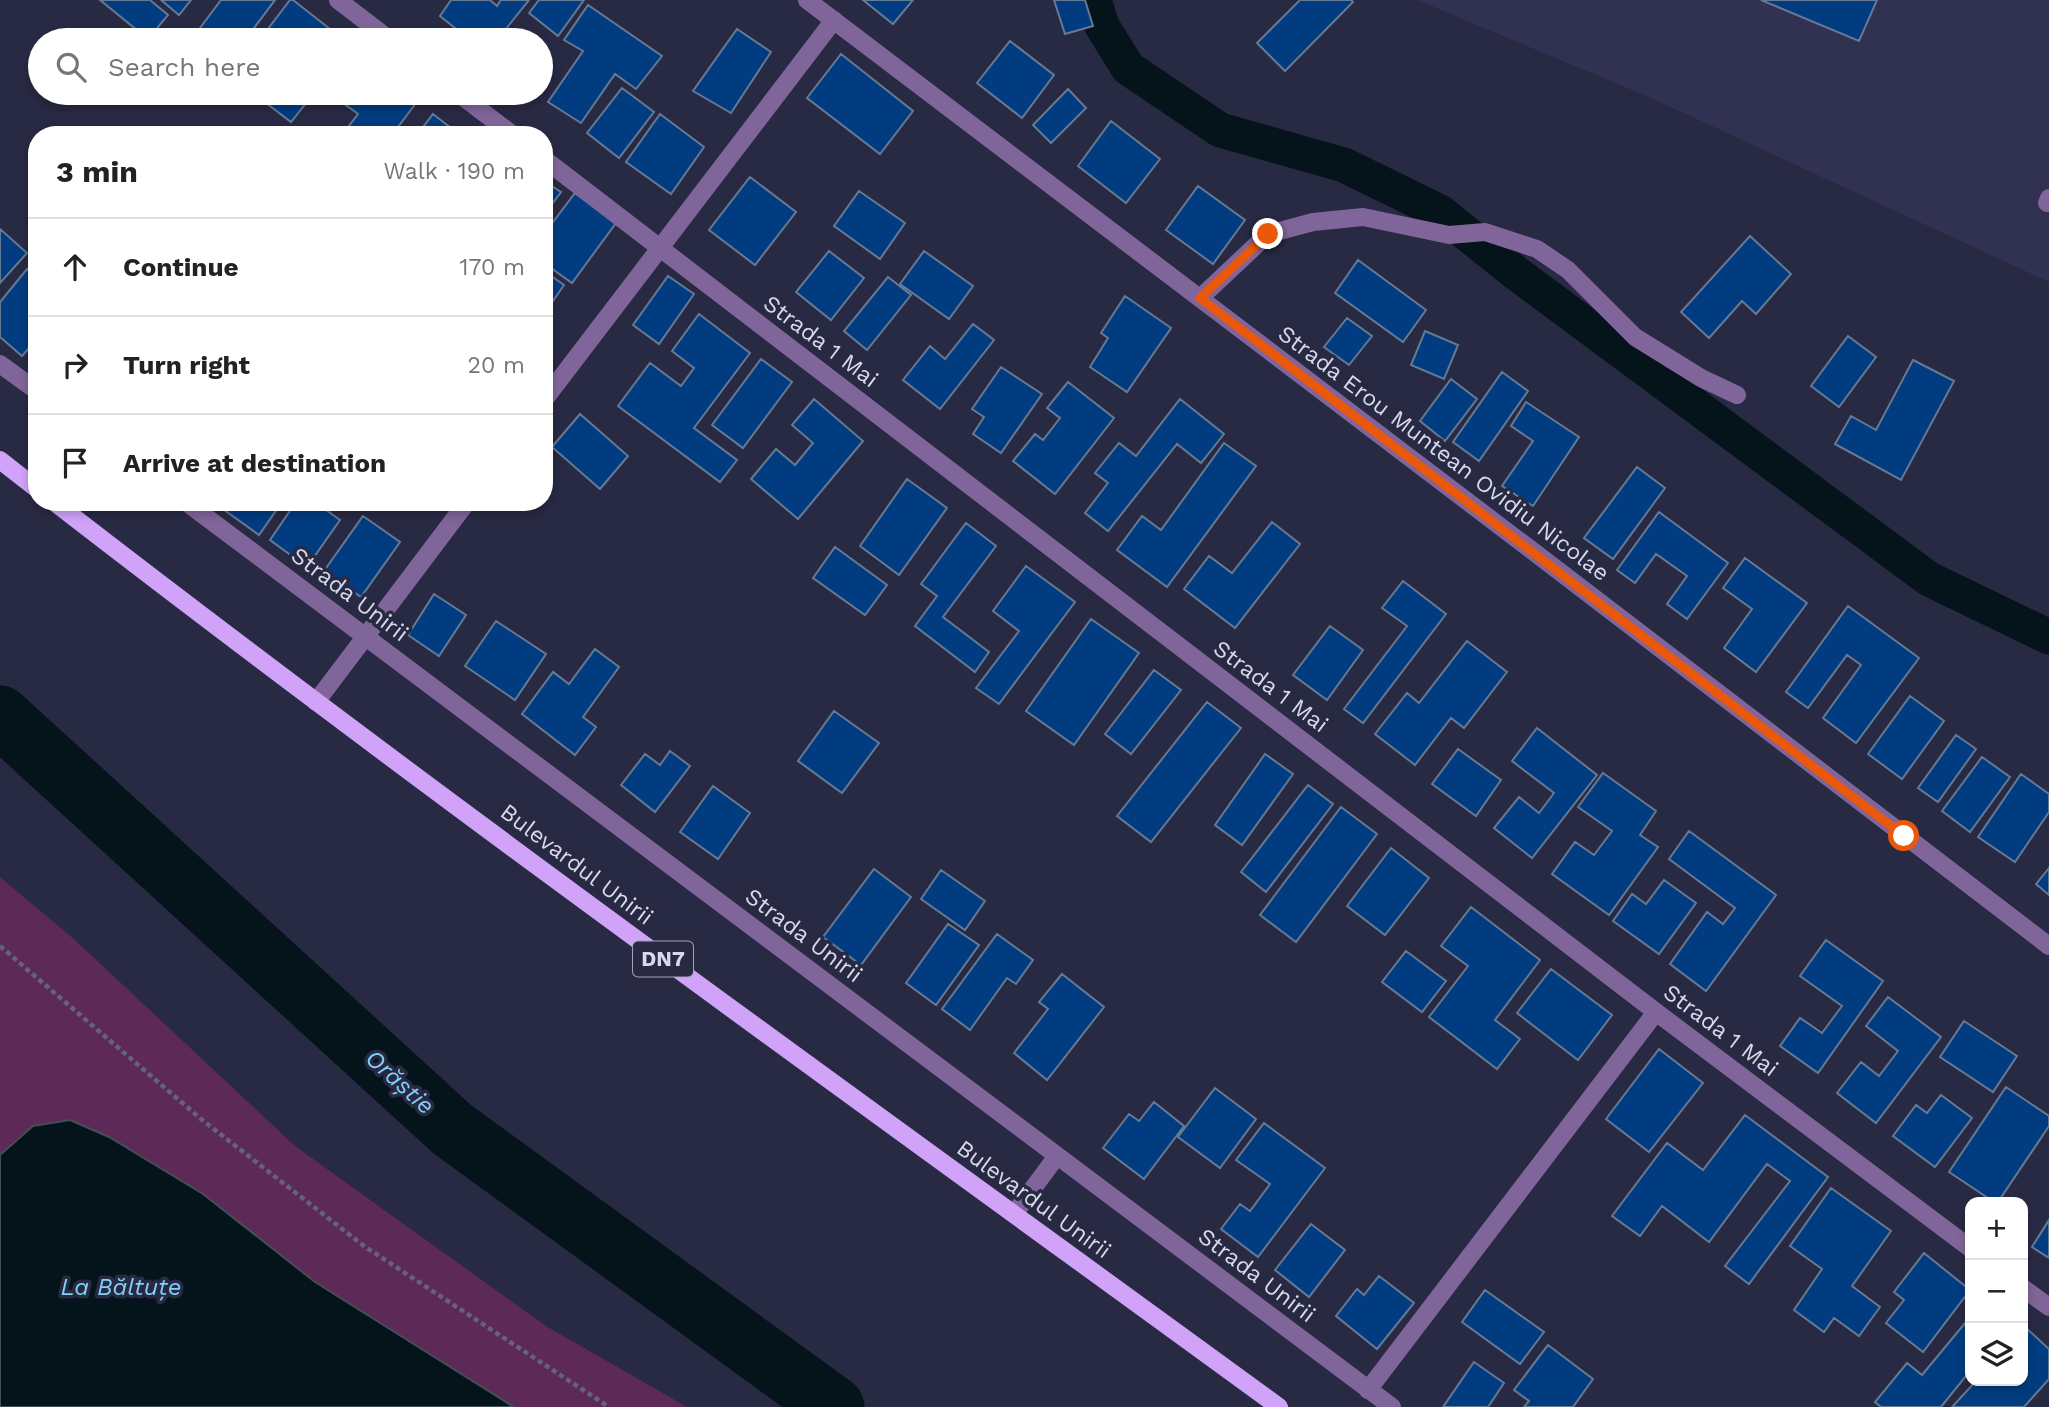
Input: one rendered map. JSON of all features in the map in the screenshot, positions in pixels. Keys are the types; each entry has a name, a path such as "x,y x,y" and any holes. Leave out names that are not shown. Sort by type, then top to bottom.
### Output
{"main road":[{"path":"0,460 28,482"},
{"name":"Bulevardul Unirii","path":"66,511 316,702 657,954 1279,1407"}],"street":[{"path":"338,0 374,28"},
{"name":"Strada Erou Muntean Ovidiu Nicolae","path":"807,0 2049,946"},
{"path":"553,388 834,20"},
{"path":"474,105 501,126"},
{"name":"Strada 1 Mai","path":"553,166 1656,1012 1965,1244"},
{"path":"1200,298 1268,234 1313,222 1363,217 1449,235 1485,232 1537,249 1568,270 1635,337 1701,378 1737,395"},
{"path":"0,364 28,384"},
{"name":"Strada Unirii","path":"198,511 1392,1407"},
{"path":"316,702 460,511"},
{"path":"1368,1390 1656,1012"},
{"path":"1014,1214 1057,1156"},
{"path":"2028,1292 2049,1307"}],"path":[{"path":"0,946 201,1119 364,1246 609,1407"}],"shaded area":[{"path":"1417,0 2049,0 2049,282 1649,97"},
{"path":"0,877 75,940 295,1146 546,1326 687,1407 0,1407"}],"water":[{"name":"La Băltuțe","path":"70,1120 109,1137 203,1194 315,1282 514,1407 0,1407 0,1155 33,1126"}],"building":[{"path":"100,0 150,0 168,15 157,28 134,28"},
{"path":"161,0 191,0 179,15"},
{"path":"221,0 275,0 254,28 200,28"},
{"path":"290,0 293,0 329,28 269,28"},
{"path":"451,0 490,0 497,6 501,0 529,0 507,28 455,28 440,16"},
{"path":"539,0 584,0 558,36 553,32 553,28 548,28 529,13"},
{"path":"863,0 913,0 893,24"},
{"path":"1054,0 1085,0 1093,26 1065,34"},
{"path":"1300,0 1353,2 1285,71 1257,43"},
{"path":"1761,0 1877,0 1859,41"},
{"path":"588,5 662,56 636,89 615,74 581,123 553,105 553,95 583,51 564,40"},
{"path":"737,29 771,52 731,113 693,91"},
{"path":"1010,41 1054,75 1022,118 977,83"},
{"path":"841,54 913,111 880,154 807,98"},
{"path":"622,88 654,112 619,158 587,133"},
{"path":"1068,89 1086,108 1051,143 1033,125"},
{"path":"269,105 304,105 291,122"},
{"path":"346,105 414,105 399,126 349,126 358,114"},
{"path":"433,114 448,126 424,126"},
{"path":"660,114 704,147 671,194 626,162"},
{"path":"1111,121 1160,159 1126,203 1078,166"},
{"path":"750,177 796,212 755,265 709,230"},
{"path":"1198,186 1245,220 1213,264 1166,230"},
{"path":"553,187 561,192 553,203"},
{"path":"859,191 905,223 880,259 834,226"},
{"path":"575,193 616,223 572,283 553,269 553,222"},
{"path":"0,229 27,253 0,283"},
{"path":"1750,236 1791,274 1756,314 1742,301 1709,338 1681,312"},
{"path":"829,251 864,278 831,320 796,292"},
{"path":"924,251 973,286 949,319 900,284"},
{"path":"1358,260 1426,310 1403,342 1335,293"},
{"path":"28,270 28,349 22,356 0,337 0,302"},
{"path":"668,276 694,294 659,344 633,325"},
{"path":"553,277 564,285 553,301"},
{"path":"888,277 911,295 867,350 844,331"},
{"path":"1125,296 1171,328 1127,392 1090,367 1108,338 1101,333"},
{"path":"699,314 750,353 694,428 737,460 720,482 618,406 650,363 681,386 694,368 672,351"},
{"path":"1347,318 1372,336 1349,365 1324,347"},
{"path":"973,324 994,340 940,409 903,380 930,346 945,359"},
{"path":"1425,331 1458,345 1444,379 1411,365"},
{"path":"1848,336 1876,357 1839,407 1811,386"},
{"path":"761,359 792,382 743,448 712,425"},
{"path":"1913,360 1954,381 1901,480 1835,444 1851,416 1876,430"},
{"path":"1001,367 1042,394 1001,453 973,434 984,417 972,409"},
{"path":"1502,372 1528,391 1479,461 1453,442"},
{"path":"1451,379 1477,399 1445,441 1420,421"},
{"path":"1068,382 1114,418 1055,494 1013,461 1035,434 1043,440 1060,418 1047,408"},
{"path":"814,399 863,441 798,519 751,479 776,449 795,465 813,443 792,425"},
{"path":"1180,399 1224,434 1201,463 1177,444 1108,531 1085,513 1108,483 1095,473 1119,443 1136,456"},
{"path":"1526,402 1579,437 1533,506 1502,486 1533,441 1511,426"},
{"path":"580,414 628,456 600,489 553,446"},
{"path":"1224,443 1256,466 1167,587 1117,550 1142,516 1161,530"},
{"path":"1637,467 1665,488 1613,559 1584,538"},
{"path":"907,479 947,508 899,575 860,546"},
{"path":"226,511 276,511 259,535"},
{"path":"290,511 328,511 340,520 307,567 270,540"},
{"path":"1659,512 1728,563 1687,619 1667,604 1687,576 1656,554 1635,583 1617,570"},
{"path":"363,516 400,542 361,597 324,571"},
{"path":"1272,522 1300,544 1235,628 1184,589 1209,556 1232,573"},
{"path":"966,523 996,546 943,617 989,652 975,672 915,626 937,596 921,584"},
{"path":"835,547 887,585 865,615 813,578"},
{"path":"1745,558 1807,603 1756,672 1724,648 1752,609 1723,588"},
{"path":"1026,566 1075,602 999,704 976,688 1019,631 993,611"},
{"path":"1403,581 1446,614 1363,723 1344,709 1407,626 1382,608"},
{"path":"434,594 466,615 439,656 408,635"},
{"path":"1848,606 1919,658 1856,743 1823,718 1861,665 1847,655 1808,708 1786,692"},
{"path":"1091,619 1139,653 1074,745 1026,711"},
{"path":"496,621 546,654 515,700 465,666"},
{"path":"1330,626 1363,650 1327,700 1293,675"},
{"path":"1467,641 1507,672 1464,728 1451,718 1415,765 1375,734 1407,693 1419,703"},
{"path":"595,649 619,667 583,717 596,727 575,755 522,714 553,672 569,684"},
{"path":"1154,670 1181,690 1131,754 1105,734"},
{"path":"1910,696 1944,721 1902,779 1868,754"},
{"path":"1207,702 1241,728 1151,842 1117,816"},
{"path":"834,711 879,743 842,793 798,761"},
{"path":"1537,728 1597,775 1532,858 1494,828 1519,797 1539,813 1554,793 1512,761"},
{"path":"1956,735 1976,749 1938,802 1918,788"},
{"path":"1458,749 1501,780 1476,816 1432,784"},
{"path":"670,751 690,766 655,812 621,785 645,754 660,765"},
{"path":"1265,754 1293,774 1242,845 1215,825"},
{"path":"1982,757 2010,777 1970,832 1942,811"},
{"path":"1603,773 1656,811 1640,835 1658,847 1609,915 1552,874 1575,842 1594,855 1612,831 1578,807"},
{"path":"2021,774 2049,794 2049,812 2015,862 1978,837"},
{"path":"1308,785 1333,804 1266,892 1241,872"},
{"path":"713,786 750,813 718,859 680,832"},
{"path":"1341,807 1377,834 1296,942 1260,915"},
{"path":"1689,831 1776,895 1706,991 1670,964 1707,912 1723,924 1735,908 1669,859"},
{"path":"1391,848 1429,878 1385,935 1347,906"},
{"path":"2049,868 2049,895 2036,884"},
{"path":"874,869 911,897 861,965 823,937"},
{"path":"941,870 985,901 965,930 921,899"},
{"path":"1664,880 1696,903 1659,954 1613,921 1632,894 1646,904"},
{"path":"1471,907 1540,960 1495,1020 1520,1039 1497,1069 1429,1017 1468,966 1441,946"},
{"path":"948,924 979,945 936,1005 906,983"},
{"path":"997,934 1033,960 1016,984 1007,978 970,1030 942,1009"},
{"path":"1826,940 1883,981 1818,1073 1780,1046 1800,1018 1822,1033 1842,1006 1800,976"},
{"path":"1406,951 1446,981 1422,1012 1382,982"},
{"path":"1551,969 1612,1015 1578,1060 1517,1013"},
{"path":"1062,974 1104,1007 1047,1080 1014,1053 1048,1009 1039,1002"},
{"path":"1888,997 1941,1037 1876,1123 1837,1093 1861,1062 1879,1076 1898,1051 1866,1026"},
{"path":"1964,1021 2017,1056 1993,1092 1940,1057"},
{"path":"1659,1049 1703,1083 1649,1152 1606,1119"},
{"path":"2006,1087 2049,1116 2049,1126 2001,1197 1986,1197 1949,1172"},
{"path":"1215,1088 1256,1119 1220,1168 1178,1137"},
{"path":"1941,1095 1972,1118 1935,1167 1893,1136 1916,1105 1927,1113"},
{"path":"1154,1102 1184,1126 1144,1179 1103,1148 1129,1114 1139,1121"},
{"path":"1745,1115 1828,1177 1749,1284 1725,1266 1790,1181 1767,1164 1709,1242 1662,1206 1640,1236 1612,1216 1667,1143 1703,1170"},
{"path":"1264,1123 1325,1168 1258,1257 1221,1229 1240,1204 1250,1211 1270,1184 1236,1160"},
{"path":"1831,1188 1891,1231 1852,1286 1880,1307 1859,1336 1834,1318 1824,1332 1794,1310 1822,1269 1790,1246"},
{"path":"2049,1220 2049,1258 2032,1247"},
{"path":"1311,1224 1345,1250 1309,1297 1275,1270"},
{"path":"1924,1253 1965,1286 1965,1297 1923,1352 1886,1323 1904,1300 1894,1292"},
{"path":"1379,1276 1414,1303 1377,1349 1336,1316 1357,1289 1364,1295"},
{"path":"1485,1290 1544,1332 1520,1364 1462,1322"},
{"path":"1965,1323 1965,1377 1941,1407 1881,1407 1875,1402 1907,1363 1922,1375"},
{"path":"2028,1330 2049,1349 2049,1379 2024,1407 1952,1407 1971,1386 2028,1386"},
{"path":"1548,1345 1593,1379 1573,1407 1524,1407 1529,1401 1514,1390"},
{"path":"1474,1362 1504,1383 1488,1407 1443,1407"}],"waterway":[{"path":"1094,0 1102,26 1128,68 1220,130 1344,165 1440,212 1516,273 1929,579 2049,637"},
{"name":"Orăștie","path":"0,716 452,1129 834,1407"}],"route":[{"path":"1268,234 1200,298 1904,836"}]}
